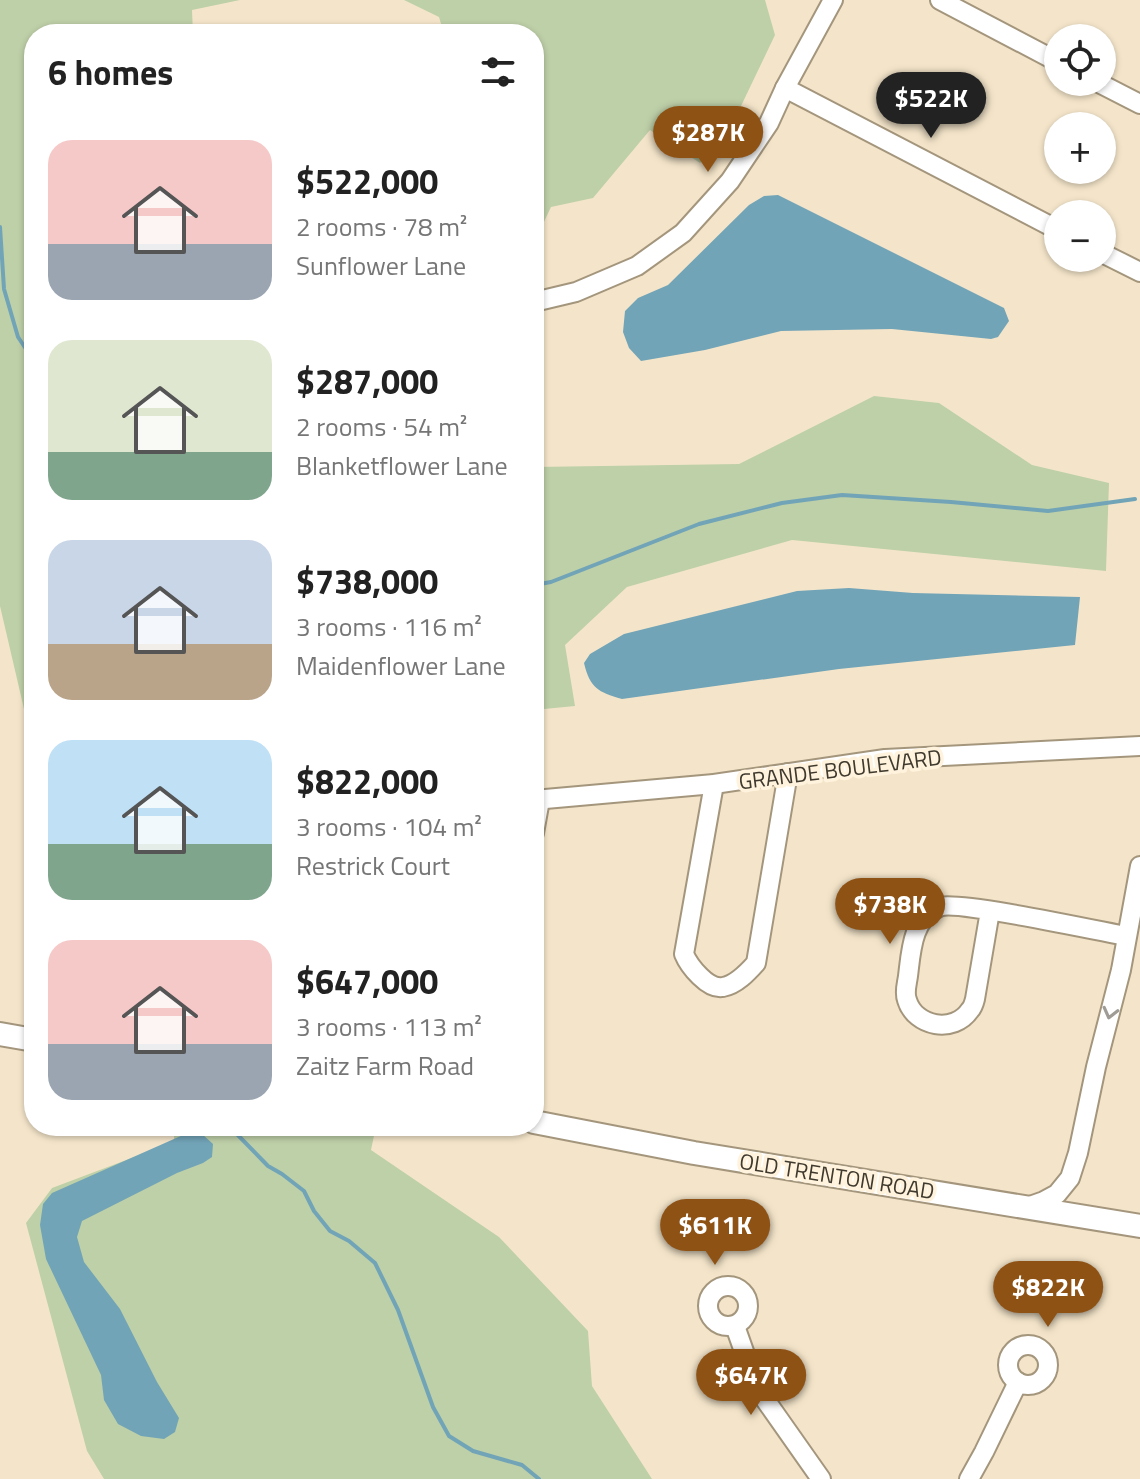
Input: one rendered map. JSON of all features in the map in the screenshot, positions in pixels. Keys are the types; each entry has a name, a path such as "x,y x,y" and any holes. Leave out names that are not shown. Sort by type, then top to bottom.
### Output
{"main road":[{"path":"0,1034 24,1038"},
{"name":"OLD TRENTON ROAD","path":"544,1124 694,1153 1140,1226"}],"street":[{"path":"544,300 576,292 637,266 683,233 730,181 769,123 833,0"},
{"path":"940,0 1044,55"},
{"path":"785,88 1044,223"},
{"path":"1116,92 1140,104"},
{"path":"1116,260 1140,272"},
{"name":"GRANDE BOULEVARD","path":"544,799 714,784 885,759 1140,746"},
{"path":"714,784 684,954 699,975 715,987 724,987 745,975 756,963 788,773"},
{"path":"1027,1207 1057,1194 1070,1178 1121,970 1140,866"},
{"path":"990,911 975,999 970,1011 948,1025 929,1023 917,1017 905,996 912,940 931,912 941,905 990,911 1126,936"},
{"path":"735,1326 764,1398 821,1479"},
{"path":"969,1479 1018,1382"}],"green space":[{"path":"0,0 240,0 192,10 193,24 24,24 24,709 0,606"},
{"path":"404,0 765,0 775,35 730,129 700,163 650,130 593,198 551,207 544,222 544,24 441,24 439,17"},
{"path":"874,396 939,403 1032,465 1109,483 1106,571 792,540 627,587 565,645 575,706 544,709 544,467 739,464"},
{"path":"174,1136 374,1136 371,1150 499,1237 588,1331 592,1386 652,1479 104,1479 87,1451 26,1223 52,1188 174,1142"}],"water":[{"path":"778,195 1004,308 1009,321 998,337 991,339 892,329 781,331 705,350 641,361 629,348 623,332 625,311 638,298 668,285 749,205 764,196"},
{"path":"849,588 913,593 1080,597 1075,645 839,669 622,699 596,688 586,671 584,663 590,654 624,634 797,591"},
{"path":"181,1136 204,1136 213,1144 212,1157 203,1163 82,1221 77,1237 84,1262 120,1309 179,1418 175,1432 164,1439 141,1436 118,1424 104,1400 101,1375 46,1259 40,1225 43,1204 52,1193"}],"waterway":[{"path":"0,227 4,289 18,337 24,346"},
{"path":"544,583 699,524 782,503 842,495 1048,511 1135,499"},
{"path":"239,1136 268,1166 304,1191 314,1211 330,1231 349,1241 375,1263 398,1310 433,1407 449,1436 473,1451 522,1465 539,1479"}]}
